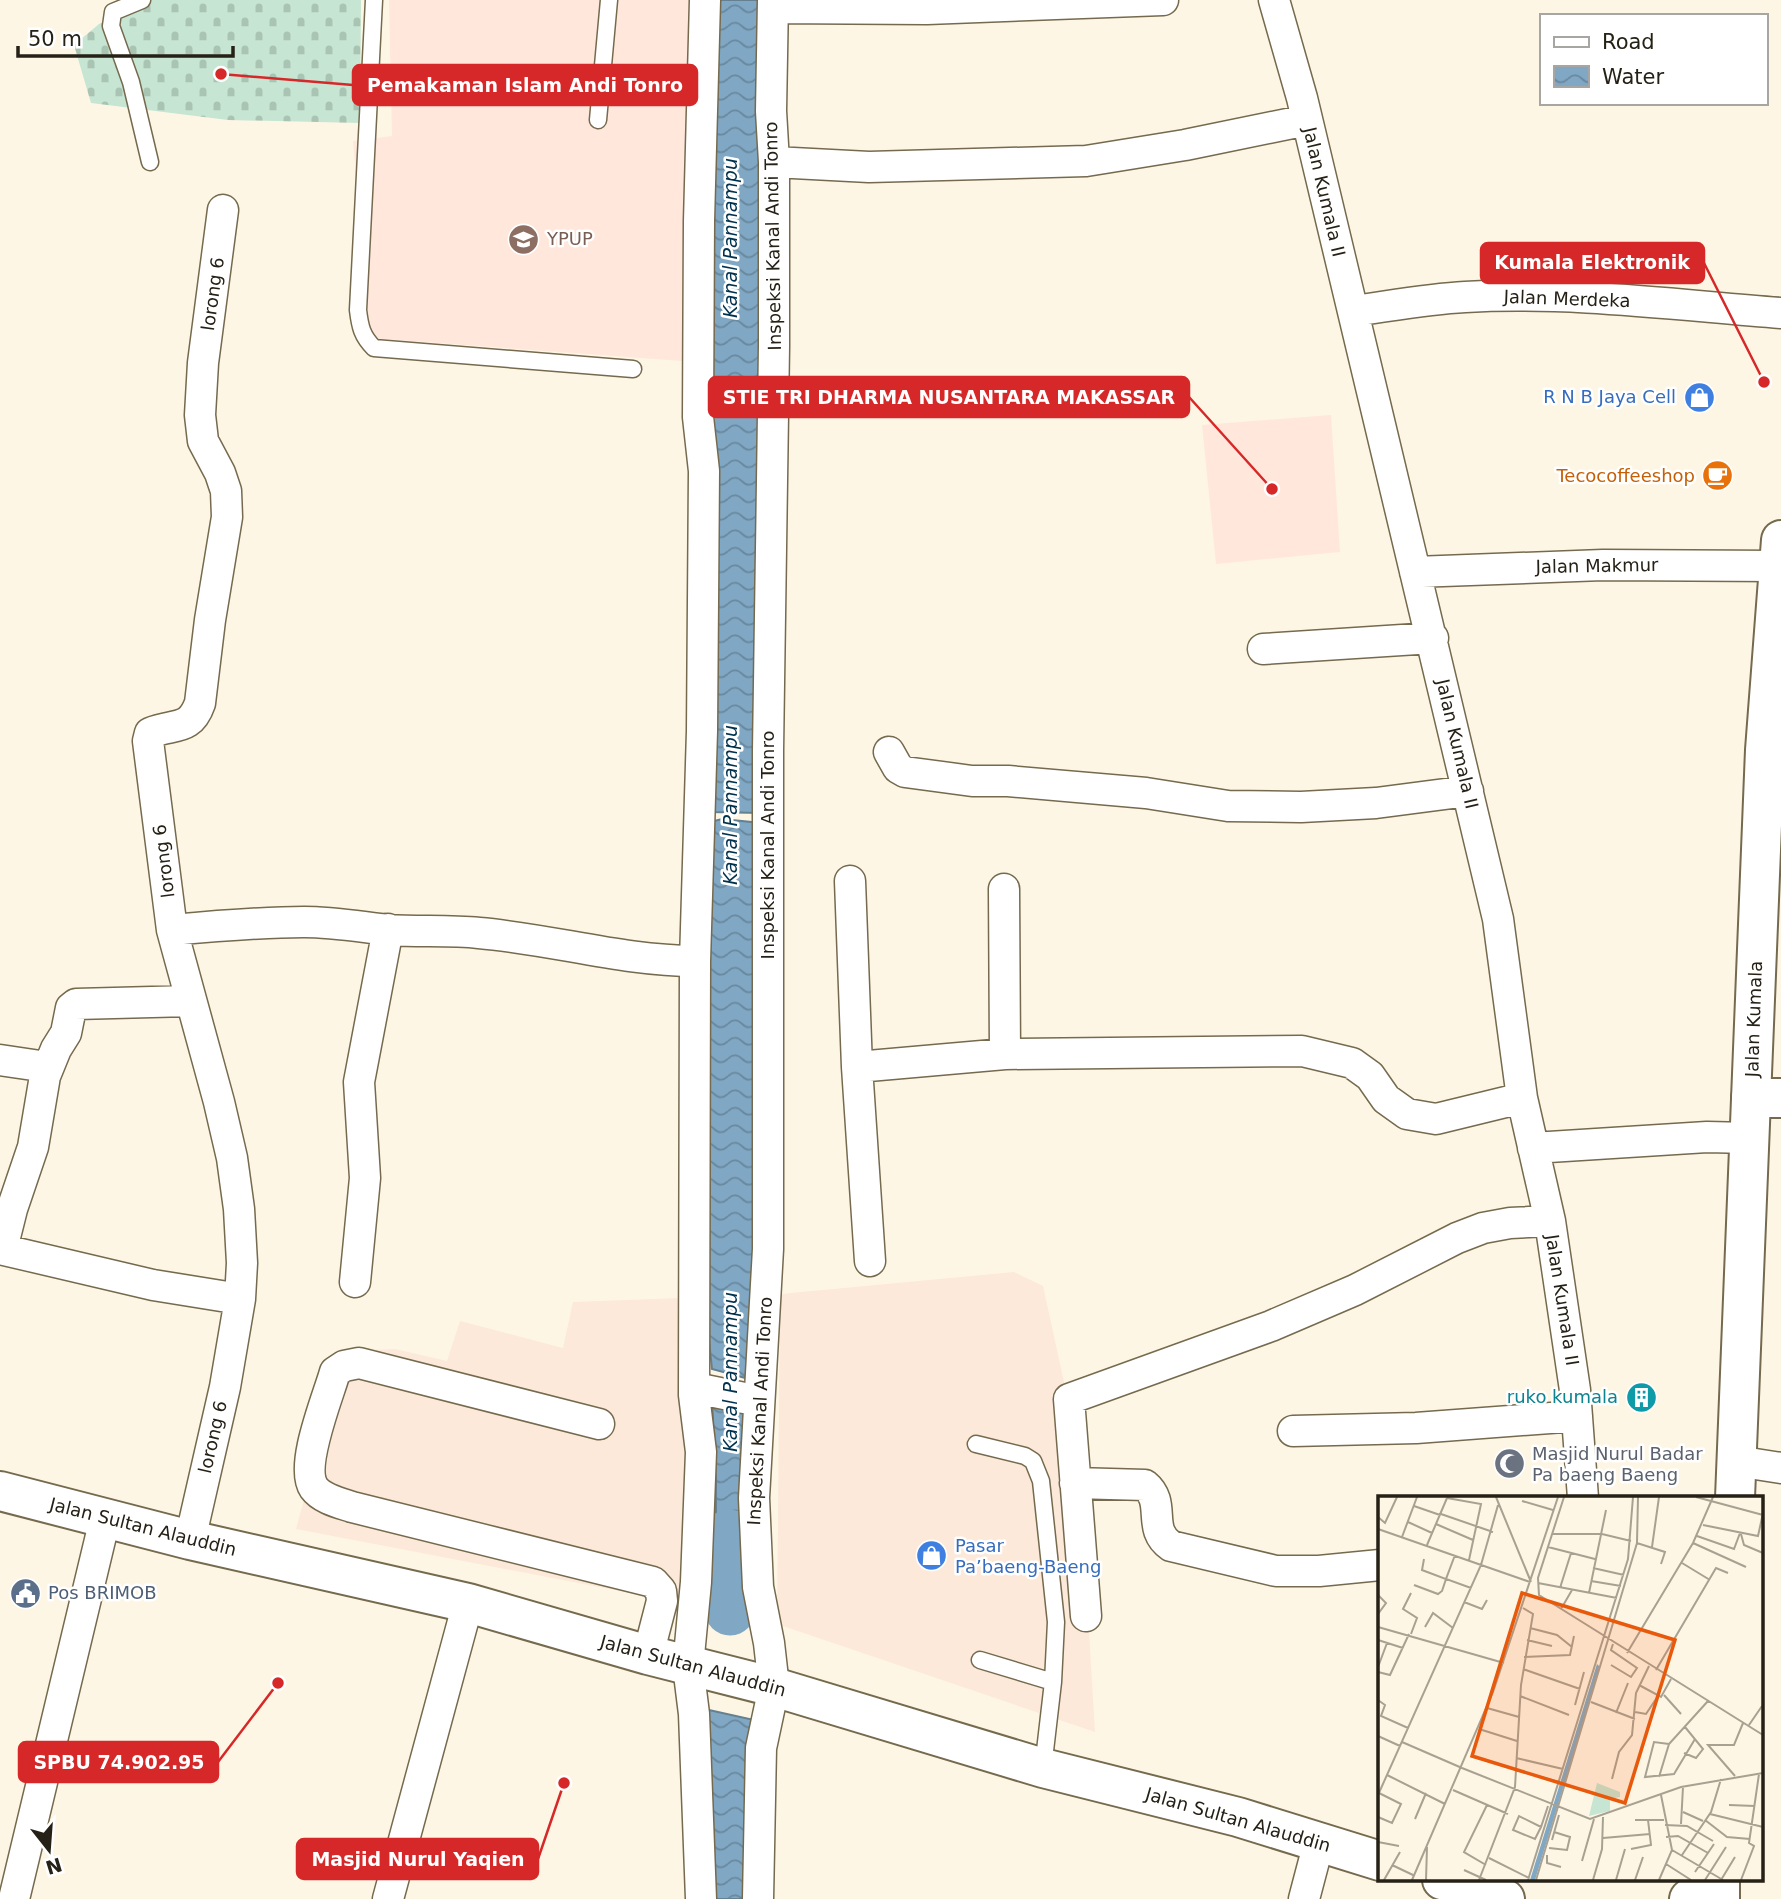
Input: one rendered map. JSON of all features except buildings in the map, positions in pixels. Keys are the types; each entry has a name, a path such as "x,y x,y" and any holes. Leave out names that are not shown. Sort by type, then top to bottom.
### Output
{"main road":[{"name":"Jalan Kumala","path":"1735,1496 1749,1138 1766,1098 1779,553"},
{"name":"Jalan Sultan Alauddin","path":"0,1491 190,1540 468,1603 648,1656 774,1688 1042,1768 1238,1816 1378,1860"},
{"path":"1449,1882 1505,1899"},
{"path":"1689,1899 1711,1882"}],"street":[{"path":"701,1899 694,1714 688,1666 696,1582 703,1390 695,961 698,940 696,887 702,731 704,471 698,417 698,338 705,0"},
{"path":"773,4 928,9 1163,0"},
{"name":"Jalan Kumala II","path":"1274,0 1307,120 1433,638 1498,919 1522,1098 1550,1221 1575,1390 1583,1496"},
{"name":"Inspeksi Kanal Andi Tonro","path":"758,1899 761,1748 774,1688 769,1643 758,1587 754,1498 755,1400 768,1249 768,751 774,346 774,162 771,111 773,4"},
{"path":"774,162 869,167 1086,161 1185,145 1307,120"},
{"name":"lorong 6","path":"190,1540 225,1387 240,1299 242,1263 239,1209 232,1158 172,930 148,741 150,733 185,725 196,715 227,517 226,491 203,441 200,415 203,363 223,211"},
{"name":"Jalan Merdeka","path":"1353,311 1463,297 1524,296 1781,313"},
{"name":"Jalan Makmur","path":"1415,572 1603,565 1779,553"},
{"path":"1263,649 1433,638"},
{"path":"889,752 898,768 905,772 972,781 1008,781 1146,793 1228,806 1301,807 1376,803 1468,791"},
{"path":"850,881 857,1067 870,1261"},
{"path":"1004,889 1005,1054"},
{"path":"172,930 303,922 347,923 388,929 477,933 531,939 635,958 695,961"},
{"path":"355,1282 365,1178 359,1082 388,929"},
{"path":"190,1001 76,1004 71,1008 66,1034 47,1067 33,1147 1,1249 153,1285 240,1299"},
{"path":"857,1067 1005,1054 1302,1051 1328,1055 1352,1063 1370,1076 1386,1099 1407,1114 1436,1119 1522,1098"},
{"path":"0,1060 47,1067"},
{"path":"1533,1148 1707,1137 1749,1138"},
{"path":"1086,1616 1069,1399 1271,1326 1355,1290 1457,1238 1483,1228 1510,1223 1550,1221"},
{"path":"599,1424 359,1363 350,1364 335,1372 310,1458 309,1475 314,1487 323,1496 352,1507 653,1582 661,1591 662,1601 648,1656"},
{"path":"703,1390 755,1400"},
{"path":"1293,1432 1416,1428 1577,1416"},
{"path":"1736,1461 1781,1468"},
{"path":"1075,1483 1145,1485 1151,1490 1156,1503 1157,1528 1162,1540 1171,1546 1276,1571 1319,1571 1378,1565"},
{"path":"14,1899 105,1519"},
{"path":"388,1899 468,1603"},
{"path":"1304,1899 1318,1842"}],"lane":[{"path":"142,0 113,12 111,26 131,82 150,162"},
{"path":"373,0 358,310 360,330 365,340 374,348 633,369"},
{"path":"598,120 609,0"},
{"path":"976,1444 1026,1456 1033,1461 1037,1469 1045,1513 1056,1622 1053,1682 1042,1768"},
{"path":"980,1660 1053,1682"}],"shaded area":[{"name":"YPUP","path":"389,0 698,0 682,361 370,338 353,141 392,136"},
{"path":"1331,415 1340,552 1216,564 1202,425"},
{"name":"Pasar Paʼbaeng-Baeng","path":"1014,1272 1043,1286 1078,1446 1095,1732 777,1624 780,1294"},
{"path":"681,1298 693,1605 296,1529 345,1351 395,1349 447,1361 460,1321 563,1348 573,1302"}],"green space":[{"path":"150,0 361,0 360,123 228,120 91,103 74,45 99,24"}],"water":[{"path":"711,0 763,0 761,813 709,812"},
{"path":"722,819 761,823 756,1381 712,1369 708,1331 710,822"},
{"path":"712,1398 753,1407 745,1589 747,1610 716,1603 716,1481"},
{"path":"709,1710 754,1720 751,1899 709,1899"}],"waterway":[{"name":"Kanal Pannampu","path":"729,1535 730,1610"}],"place":[{"name":"Pemakaman Islam Andi Tonro","path":"221,74"},
{"name":"YPUP","path":"524,239"},
{"name":"Kumala Elektronik","path":"1764,382"},
{"name":"R N B Jaya Cell","path":"1699,397"},
{"name":"Tecocoffeeshop","path":"1718,476"},
{"name":"STIE TRI DHARMA NUSANTARA MAKASSAR","path":"1272,489"},
{"name":"ruko kumala","path":"1641,1397"},
{"name":"Masjid Nurul Badar Pa baeng Baeng","path":"1509,1464"},
{"name":"Pasar Paʼbaeng-Baeng","path":"932,1556"},
{"name":"Pos BRIMOB","path":"25,1593"},
{"name":"SPBU 74.902.95","path":"278,1683"},
{"name":"Masjid Nurul Yaqien","path":"564,1783"}]}
